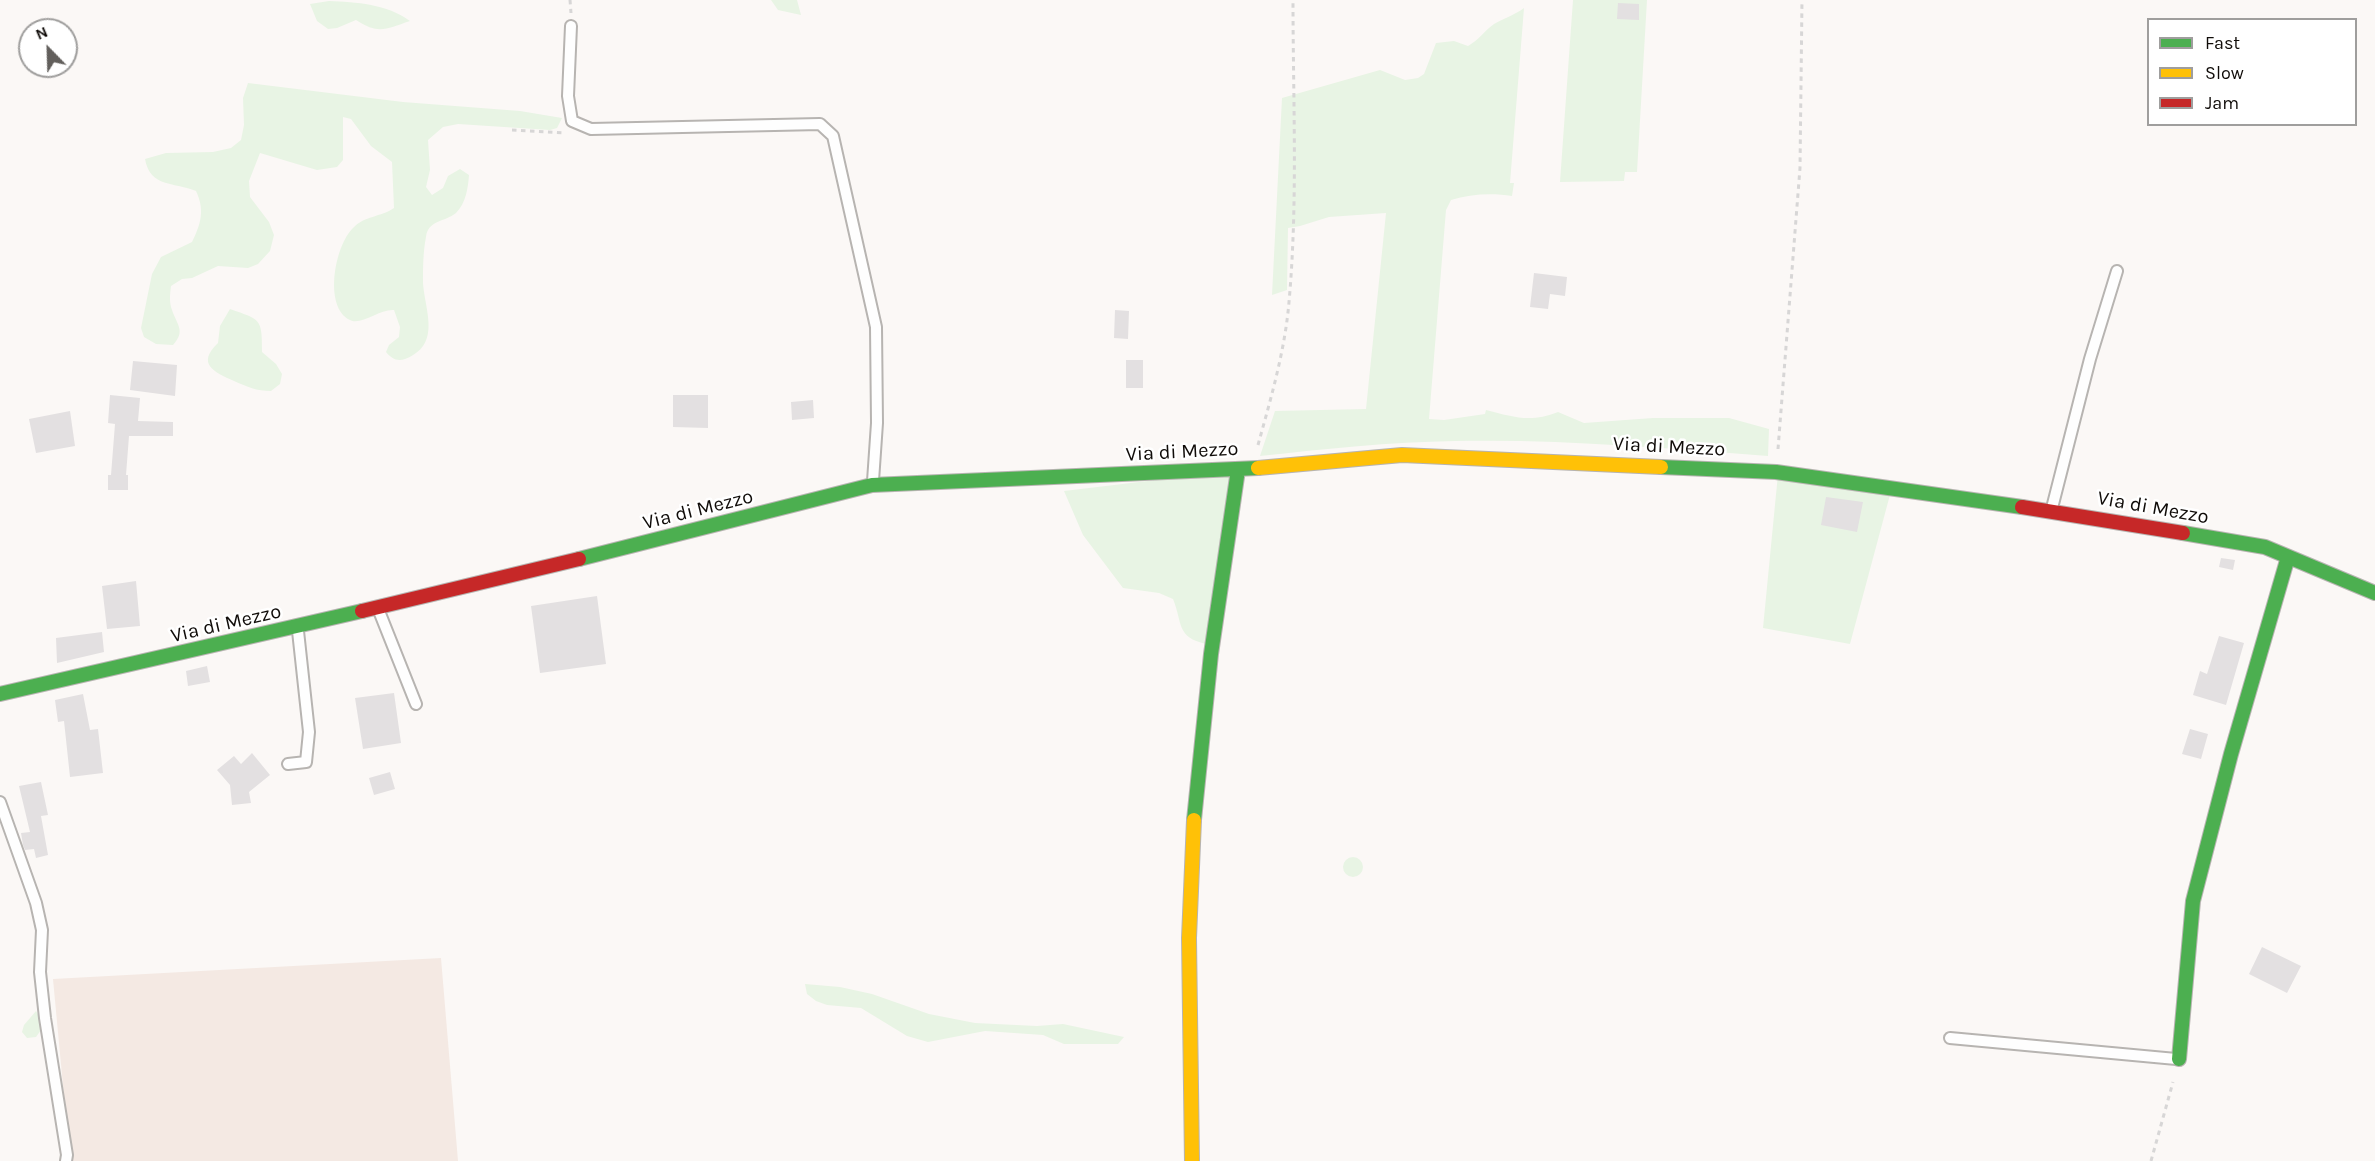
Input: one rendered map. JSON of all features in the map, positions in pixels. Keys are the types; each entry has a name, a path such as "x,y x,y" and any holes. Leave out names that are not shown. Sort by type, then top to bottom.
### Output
{"main road":[{"name":"Via di Mezzo","path":"0,694 378,608 724,524 872,485 1238,470 1402,455 1776,472 2051,511 2265,547 2375,593"},
{"path":"1192,1161 1189,938 1193,828 1212,654 1238,470"},
{"path":"2179,1059 2193,901 2288,557"}],"lane":[{"path":"571,26 568,96 572,121 591,129 820,124 833,136 876,327 877,423 872,485"},
{"path":"2051,511 2090,359 2117,271"},
{"path":"378,608 416,704"},
{"path":"288,764 306,762 309,732 298,627"},
{"path":"0,802 36,903 42,930 40,972 67,1155 66,1161"},
{"path":"1950,1038 2179,1059"}],"path":[{"path":"1238,470 1258,445 1275,383 1289,303 1293,219 1293,0"},
{"path":"1776,472 1800,168 1802,0"},
{"path":"512,130 560,134 591,129"},
{"path":"2151,1161 2179,1059"}],"shaded area":[{"path":"441,958 458,1161 70,1161 53,979"}],"green space":[{"path":"771,0 797,0 801,15 778,10"},
{"path":"1573,0 1647,0 1637,172 1625,172 1624,181 1560,182"},
{"path":"329,1 381,7 410,21 377,29 356,20 337,28 328,29 317,21 310,4"},
{"path":"1524,8 1510,183 1514,183 1512,196 1466,196 1451,200 1446,210 1429,419 1444,420 1485,414 1486,410 1514,417 1530,418 1558,412 1584,423 1653,418 1729,418 1769,429 1768,456 1612,445 1494,441 1382,444 1260,456 1275,411 1366,409 1386,213 1329,217 1288,228 1287,290 1272,295 1282,98 1380,70 1405,80 1418,78 1424,74 1436,43 1454,41 1468,46 1494,24"},
{"path":"248,83 403,102 520,111 562,118 557,128 550,130 458,124 443,127 428,140 430,170 426,187 432,195 443,188 448,176 460,169 469,175 466,195 456,213 433,224 427,231 423,283 429,326 424,345 416,353 405,359 397,360 386,352 389,345 399,337 400,327 394,310 354,321 342,313 337,303 334,290 337,261 347,236 362,221 394,208 392,162 371,146 351,119 343,117 343,160 337,167 317,170 260,153 249,181 250,197 269,222 274,235 270,251 258,264 248,268 218,266 192,278 182,279 171,286 170,304 180,332 177,340 173,345 156,344 144,337 141,328 152,274 161,257 192,242 200,223 201,211 196,191 158,179 152,175 145,159 166,153 213,152 231,148 241,140 244,125 243,98"},
{"path":"230,309 254,318 260,326 262,352 276,364 282,374 280,384 271,391 244,385 220,374 214,371 208,362 208,357 218,343 220,326"},
{"path":"1231,471 1206,644 1190,638 1185,633 1173,599 1159,593 1123,588 1083,535 1064,491"},
{"path":"1778,474 1891,491 1850,644 1763,628"},
{"path":"1353,857 1360,860 1363,867 1360,874 1353,877 1346,874 1343,867 1346,860"},
{"path":"805,984 840,987 872,994 929,1014 975,1023 1037,1026 1063,1024 1124,1037 1118,1044 1064,1044 1043,1035 985,1031 928,1042 907,1036 861,1008 827,1005 816,1001 807,994"},
{"path":"36,1011 41,1030 36,1037 27,1038 22,1032 24,1025"}],"building":[{"path":"1618,3 1639,4 1639,20 1617,19"},
{"path":"1534,273 1567,277 1565,296 1550,294 1548,309 1530,307"},
{"path":"1115,310 1129,311 1128,339 1114,338"},
{"path":"1126,360 1143,360 1143,388 1126,388"},
{"path":"133,361 177,365 175,396 130,390"},
{"path":"110,395 140,398 138,421 173,422 173,436 129,436 126,475 128,475 128,490 108,490 115,424 108,423"},
{"path":"673,395 708,395 708,428 673,427"},
{"path":"813,400 814,418 792,420 791,402"},
{"path":"70,411 75,446 36,453 29,419"},
{"path":"1826,497 1863,502 1857,532 1821,525"},
{"path":"2221,558 2235,560 2233,570 2219,567"},
{"path":"136,581 140,626 107,629 102,586"},
{"path":"597,596 606,664 540,673 531,606"},
{"path":"102,632 104,652 57,663 56,638"},
{"path":"2219,636 2244,643 2226,705 2193,695 2200,671 2207,674"},
{"path":"207,666 210,682 188,686 186,671"},
{"path":"394,693 401,743 363,749 355,698"},
{"path":"83,694 90,730 98,729 103,773 70,777 64,721 58,722 55,700"},
{"path":"2190,729 2208,734 2201,759 2182,754"},
{"path":"252,753 270,775 249,792 251,803 232,805 230,785 217,770 234,756 241,764"},
{"path":"390,772 395,789 374,795 369,778"},
{"path":"41,782 48,815 41,816 48,855 36,858 34,849 25,850 23,845 21,833 30,832 19,786"},
{"path":"2262,947 2301,966 2287,993 2249,974"}],"traffic: fast":[{"path":"1661,467 1776,472 2022,507"},
{"path":"579,559 872,485 1258,468"},
{"path":"1194,820 1211,654 1238,470"},
{"path":"2183,533 2265,547 2375,593"},
{"path":"2179,1059 2193,901 2231,754 2288,557"},
{"path":"0,694 362,611"}],"traffic: slow":[{"path":"1258,468 1402,455 1661,467"},
{"path":"1192,1161 1189,938 1194,820"}],"traffic: jam":[{"path":"2022,507 2183,533"},
{"path":"362,611 579,559"}]}
